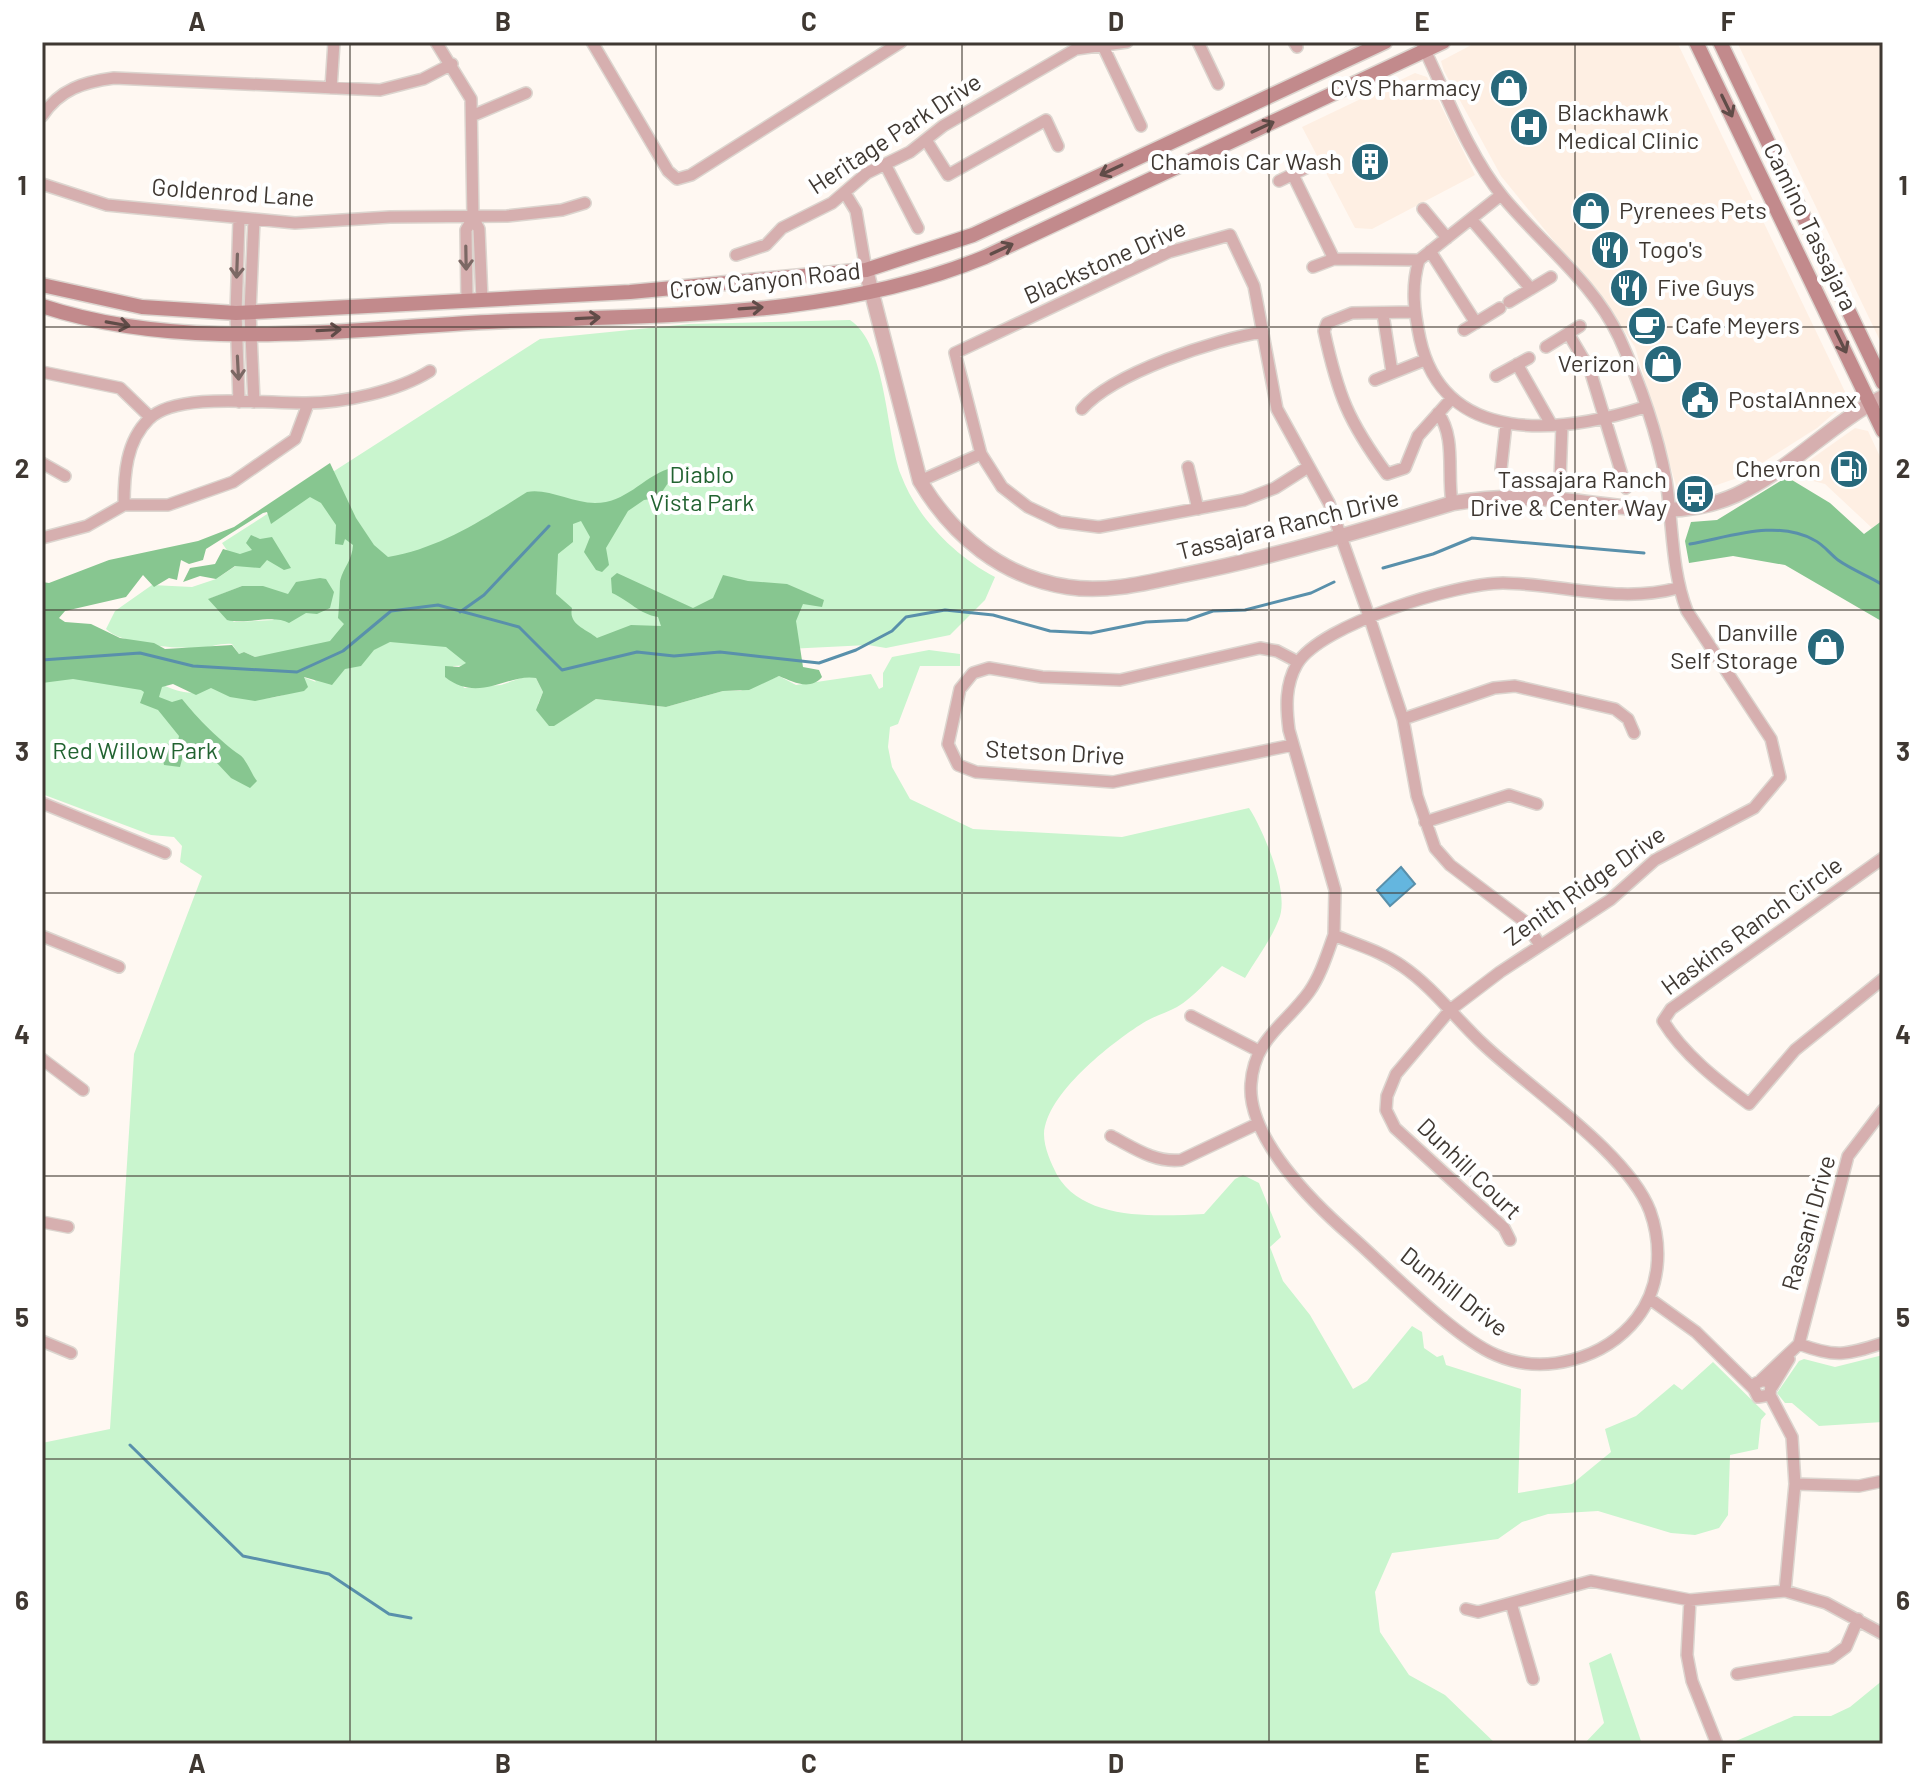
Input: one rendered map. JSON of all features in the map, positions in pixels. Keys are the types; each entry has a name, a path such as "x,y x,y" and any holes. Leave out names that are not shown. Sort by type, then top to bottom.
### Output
{"main road":[{"name":"Crow Canyon Road","path":"42,285 142,307 243,312 744,284 866,270 973,235 1385,42"},
{"name":"Crow Canyon Road","path":"42,306 143,328 244,334 765,308 871,292 947,272 985,257 1423,46 1443,42"},
{"name":"Camino Tassajara","path":"1696,42 1877,400 1883,431"},
{"name":"Camino Tassajara","path":"1720,42 1883,383"}],"street":[{"path":"331,88 334,42"},
{"path":"436,42 471,99 474,115 473,218 479,229 474,301"},
{"path":"592,42 668,171 677,179 691,175 901,42"},
{"name":"Heritage Park Drive","path":"736,255 756,251 782,228 845,193 855,181 886,166 943,126 1076,49 1101,43 1127,42"},
{"path":"1198,42 1218,84"},
{"path":"1101,43 1141,126"},
{"name":"Zenith Ridge Drive","path":"1423,46 1479,162 1501,195 1603,311 1617,333 1645,407 1665,479 1678,588 1687,611 1771,739 1780,777 1754,808 1655,860 1610,900 1540,945 1450,1010"},
{"path":"42,116 57,97 78,85 114,78 136,76 331,88 395,87 423,79 452,64"},
{"path":"474,115 526,93"},
{"path":"926,140 948,175 1046,120 1058,146"},
{"path":"886,166 918,228"},
{"path":"1279,181 1310,166"},
{"path":"1293,175 1334,259"},
{"name":"Goldenrod Lane","path":"42,184 107,205 295,223 390,217 473,218 562,210 585,203"},
{"path":"845,193 856,211 866,270"},
{"path":"1501,195 1419,260 1415,276 1415,312 1425,360 1437,382 1452,398 1474,412 1506,424 1606,420 1645,407"},
{"path":"1423,209 1447,238"},
{"path":"239,219 244,334 254,402"},
{"path":"1471,219 1531,289"},
{"path":"243,312 254,220"},
{"name":"Blackstone Drive","path":"1308,467 1275,488 1244,500 1099,527 1060,522 1028,507 1002,487 981,454 955,353 1169,252 1230,235 1254,286 1277,409 1329,503 1369,616 1403,719 1417,796 1435,848 1450,865 1524,921 1540,945"},
{"path":"1430,251 1476,323"},
{"path":"1313,267 1334,259 1419,260"},
{"name":"Tassajara Ranch Drive","path":"866,270 920,481 950,524 1000,565 1038,581 1070,588 1137,584 1266,557 1452,503 1492,497 1531,497 1645,512 1669,511 1736,495 1877,400"},
{"path":"1464,330 1551,277"},
{"path":"1415,312 1337,317 1327,323 1324,331 1335,382 1355,430 1387,474 1395,474 1405,468 1418,436 1452,398"},
{"path":"1383,314 1392,372"},
{"path":"1546,347 1580,326"},
{"path":"1082,409 1100,392 1204,344 1263,332"},
{"path":"1568,333 1590,370 1626,488"},
{"path":"239,402 244,334"},
{"path":"1496,376 1529,358"},
{"path":"1375,380 1425,360"},
{"path":"1517,364 1556,424 1560,480"},
{"path":"124,505 124,478 129,453 136,435 150,417 186,405 239,402 308,404 414,381 430,371"},
{"path":"42,372 120,388 150,417"},
{"path":"42,538 87,526 124,505 168,505 233,482 295,439 308,404"},
{"path":"1438,413 1450,435 1447,463 1452,503"},
{"path":"1501,469 1506,424"},
{"path":"920,481 981,454"},
{"path":"42,463 65,476"},
{"path":"1188,467 1198,509"},
{"path":"1191,1016 1257,1050 1308,992 1334,935 1335,890 1293,745 1286,707 1291,676 1298,662 1316,643 1369,616 1473,586 1501,583 1630,597 1678,588"},
{"name":"Stetson Drive","path":"1293,745 1113,782 976,772 958,765 948,744 960,689 973,673 989,668 1042,677 1120,680 1260,648 1277,651 1298,662"},
{"path":"1403,719 1494,688 1515,686 1615,709 1628,719 1634,733"},
{"path":"1425,822 1509,795 1537,804"},
{"path":"42,803 165,853"},
{"name":"Haskins Ranch Circle","path":"1883,858 1671,1009 1663,1021 1673,1037 1706,1070 1749,1104 1795,1050 1883,979"},
{"name":"Dunhill Drive","path":"1257,1050 1250,1086 1257,1124 1298,1183 1328,1216 1453,1326 1495,1355 1536,1364 1587,1356 1627,1330 1650,1299 1658,1256 1656,1229 1648,1207 1633,1183 1405,968 1385,955 1334,935"},
{"path":"42,936 119,967"},
{"name":"Dunhill Court","path":"1450,1010 1396,1074 1387,1096 1386,1110 1395,1128 1504,1228 1510,1240"},
{"path":"42,1059 83,1090"},
{"name":"Rassani Drive","path":"1763,1388 1799,1344 1848,1156 1883,1110"},
{"path":"1111,1136 1145,1155 1167,1161 1181,1160 1257,1124"},
{"path":"42,1222 68,1227"},
{"path":"1650,1299 1696,1332 1723,1359 1763,1388 1792,1437 1795,1484 1785,1591"},
{"path":"42,1341 71,1353"},
{"path":"1799,1344 1829,1356 1847,1355 1883,1343"},
{"path":"1795,1484 1859,1486 1883,1481"},
{"path":"1466,1609 1478,1612 1553,1588 1591,1581 1690,1600 1785,1591 1826,1603 1883,1634"},
{"path":"1690,1600 1687,1655 1692,1681 1717,1744"},
{"path":"1511,1603 1533,1679"},
{"path":"1737,1674 1831,1658 1846,1647 1858,1619"}],"shaded area":[{"path":"1477,42 1677,42 1849,400 1817,428 1740,477 1685,496 1678,492 1635,347 1607,306 1501,176 1444,71 1441,61"},
{"path":"1737,42 1883,42 1883,347"},
{"path":"1415,73 1427,77 1475,175 1372,229 1355,228 1302,127"},
{"path":"1855,428 1868,431 1883,463 1883,520 1872,528 1825,484 1809,480 1800,467"}],"green space":[{"path":"850,320 862,332 878,369 896,458 908,491 927,521 952,547 995,577 985,600 950,635 886,648 868,645 453,666 464,688 501,685 527,676 536,678 543,692 538,704 553,726 596,699 666,707 723,691 740,691 779,676 796,685 871,674 879,689 883,687 883,673 892,657 929,650 960,654 960,666 920,666 898,724 890,727 888,747 892,767 910,799 973,829 1122,837 1249,808 1262,831 1278,879 1281,908 1276,927 1245,978 1222,966 1183,1003 1147,1021 1114,1043 1068,1087 1056,1103 1044,1134 1052,1166 1069,1190 1104,1209 1145,1215 1186,1215 1204,1214 1235,1179 1243,1175 1259,1183 1281,1237 1270,1247 1283,1281 1310,1315 1353,1389 1367,1381 1412,1326 1422,1332 1424,1348 1437,1357 1443,1355 1446,1365 1521,1389 1518,1493 1572,1484 1611,1452 1605,1429 1636,1416 1674,1384 1682,1390 1713,1362 1766,1414 1761,1420 1758,1449 1730,1455 1728,1515 1719,1528 1695,1535 1671,1533 1598,1511 1548,1514 1522,1522 1498,1539 1392,1553 1375,1592 1380,1632 1409,1675 1445,1695 1496,1744 42,1744 42,1443 110,1429 134,1054 202,876 180,862 182,846 174,837 151,835 42,794 42,678 120,672 181,691 191,693 211,687 254,699 297,690 303,677 316,682 291,652 255,657 244,652 239,654 232,644 201,648 165,647 124,639 106,629 115,611 152,585 192,587 216,579 237,565 222,543 540,339 689,324","holes":["242,586 274,620 234,622 209,599"]},
{"path":"330,463 356,518 374,545 388,557 443,540 527,492 543,492 586,502 606,502 625,495 668,469 672,477 658,498 644,500 628,511 606,548 609,565 602,572 596,570 584,552 590,537 581,521 573,524 573,542 558,554 556,594 572,608 573,619 597,638 631,625 661,626 658,617 645,613 612,593 611,578 617,573 693,608 713,598 723,575 748,581 787,584 824,600 822,607 803,604 796,621 803,667 819,670 822,677 807,684 779,676 749,690 723,691 666,707 596,699 554,726 549,726 536,710 543,692 536,678 481,688 458,685 445,677 445,666 459,667 466,663 446,647 390,642 374,650 361,666 345,669 332,685 304,677 308,687 304,691 255,701 230,697 211,688 196,695 173,684 162,687 159,697 172,702 182,699 242,757 257,781 250,788 231,778 202,747 200,754 184,752 180,767 164,765 161,751 167,744 178,741 179,736 158,710 140,703 144,692 141,690 73,679 42,683 42,582 49,583 109,560 198,541 234,527","holes":["310,497 321,503 336,525 335,544 343,545 345,539 353,545 340,581 338,618 344,624 330,641 255,657 244,652 239,654 232,645 165,649 154,643 120,638 91,624 65,622 59,618 65,611 126,597 143,575 154,587 169,578 177,580 181,560 189,564 203,560 206,549 263,513 267,512 271,524"]},
{"path":"1787,477 1830,503 1864,534 1883,520 1883,622 1785,565 1733,556 1689,563 1685,541 1691,522 1717,520"},
{"path":"251,535 260,539 272,537 291,568 284,570 267,560 260,568 235,566 216,579 200,576 183,582 190,568 215,564 223,549 240,554 252,550 246,543"},
{"path":"326,579 334,592 330,608 317,614 306,613 289,623 275,619 227,620 208,599 242,586 263,586 288,594 296,582"},
{"path":"1883,1355 1883,1422 1819,1426 1792,1403 1785,1403 1777,1393 1799,1361 1804,1359 1835,1367"},
{"path":"1611,1653 1642,1744 1584,1744 1604,1723 1589,1663"},
{"path":"1883,1680 1883,1744 1729,1744 1794,1716 1831,1716 1850,1707"}],"water":[{"path":"1401,867 1415,884 1390,906 1377,890"}],"waterway":[{"path":"460,612 484,595 549,526"},
{"path":"1690,544 1769,530 1799,534 1817,542 1843,564 1883,585"},
{"path":"1383,568 1433,554 1472,538 1644,553"},
{"path":"42,660 140,653 193,666 297,672 343,651 391,611 438,605 519,627 562,670 637,652 674,656 720,652 819,663 856,650 892,631 906,617 945,610 993,615 1050,631 1091,633 1146,622 1187,620 1213,611 1245,610 1311,593 1334,582"},
{"path":"130,1445 243,1556 329,1574 389,1614 411,1618"}],"place":[{"name":"CVS Pharmacy","path":"1509,88"},
{"name":"Blackhawk Medical Clinic","path":"1529,127"},
{"name":"Chamois Car Wash","path":"1370,162"},
{"name":"Pyrenees Pets","path":"1591,211"},
{"name":"Togo's","path":"1610,250"},
{"name":"Five Guys","path":"1629,288"},
{"name":"Cafe Meyers","path":"1647,326"},
{"name":"Verizon","path":"1663,364"},
{"name":"PostalAnnex","path":"1700,400"},
{"name":"Chevron","path":"1849,469"},
{"name":"Tassajara Ranch Drive & Center Way","path":"1695,494"},
{"name":"Danville Self Storage","path":"1826,647"}],"park label":[{"name":"Diablo Vista Park","path":"702,489"},
{"name":"Red Willow Park","path":"135,751"}]}
